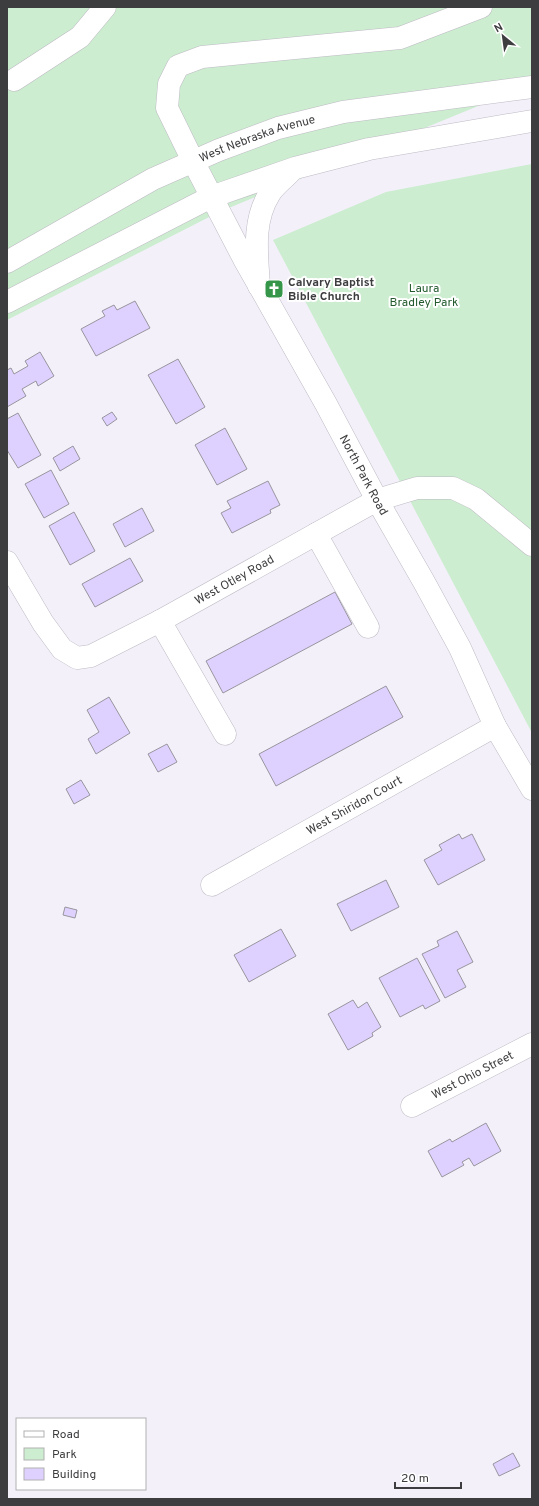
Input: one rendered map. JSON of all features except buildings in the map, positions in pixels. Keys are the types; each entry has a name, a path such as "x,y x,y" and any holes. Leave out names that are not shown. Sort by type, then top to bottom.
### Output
{"street":[{"path":"14,80 80,37 105,7"},
{"name":"North Park Road","path":"481,7 400,38 202,57 178,66 169,84 168,108 211,198 460,648 495,726 532,789"},
{"name":"West Nebraska Avenue","path":"7,262 153,180 219,150 278,128 343,112 532,87"},
{"path":"7,302 211,198 295,168 369,149 532,121"},
{"path":"259,286 256,236 262,208 271,192 295,168"},
{"name":"West Otley Road","path":"7,562 43,623 62,649 77,658 91,656 160,621 377,500 417,488 453,488 476,499 532,545"},
{"path":"316,534 368,627"},
{"path":"160,621 225,734"},
{"name":"West Shiridon Court","path":"212,885 495,726"},
{"name":"West Ohio Street","path":"412,1106 532,1044"}],"green space":[{"path":"7,7 532,7 532,84 219,212 7,320"},
{"name":"Laura Bradley Park","path":"532,164 532,733 273,240 386,192"}],"place":[{"name":"Calvary Baptist Bible Church","path":"274,289"}]}
